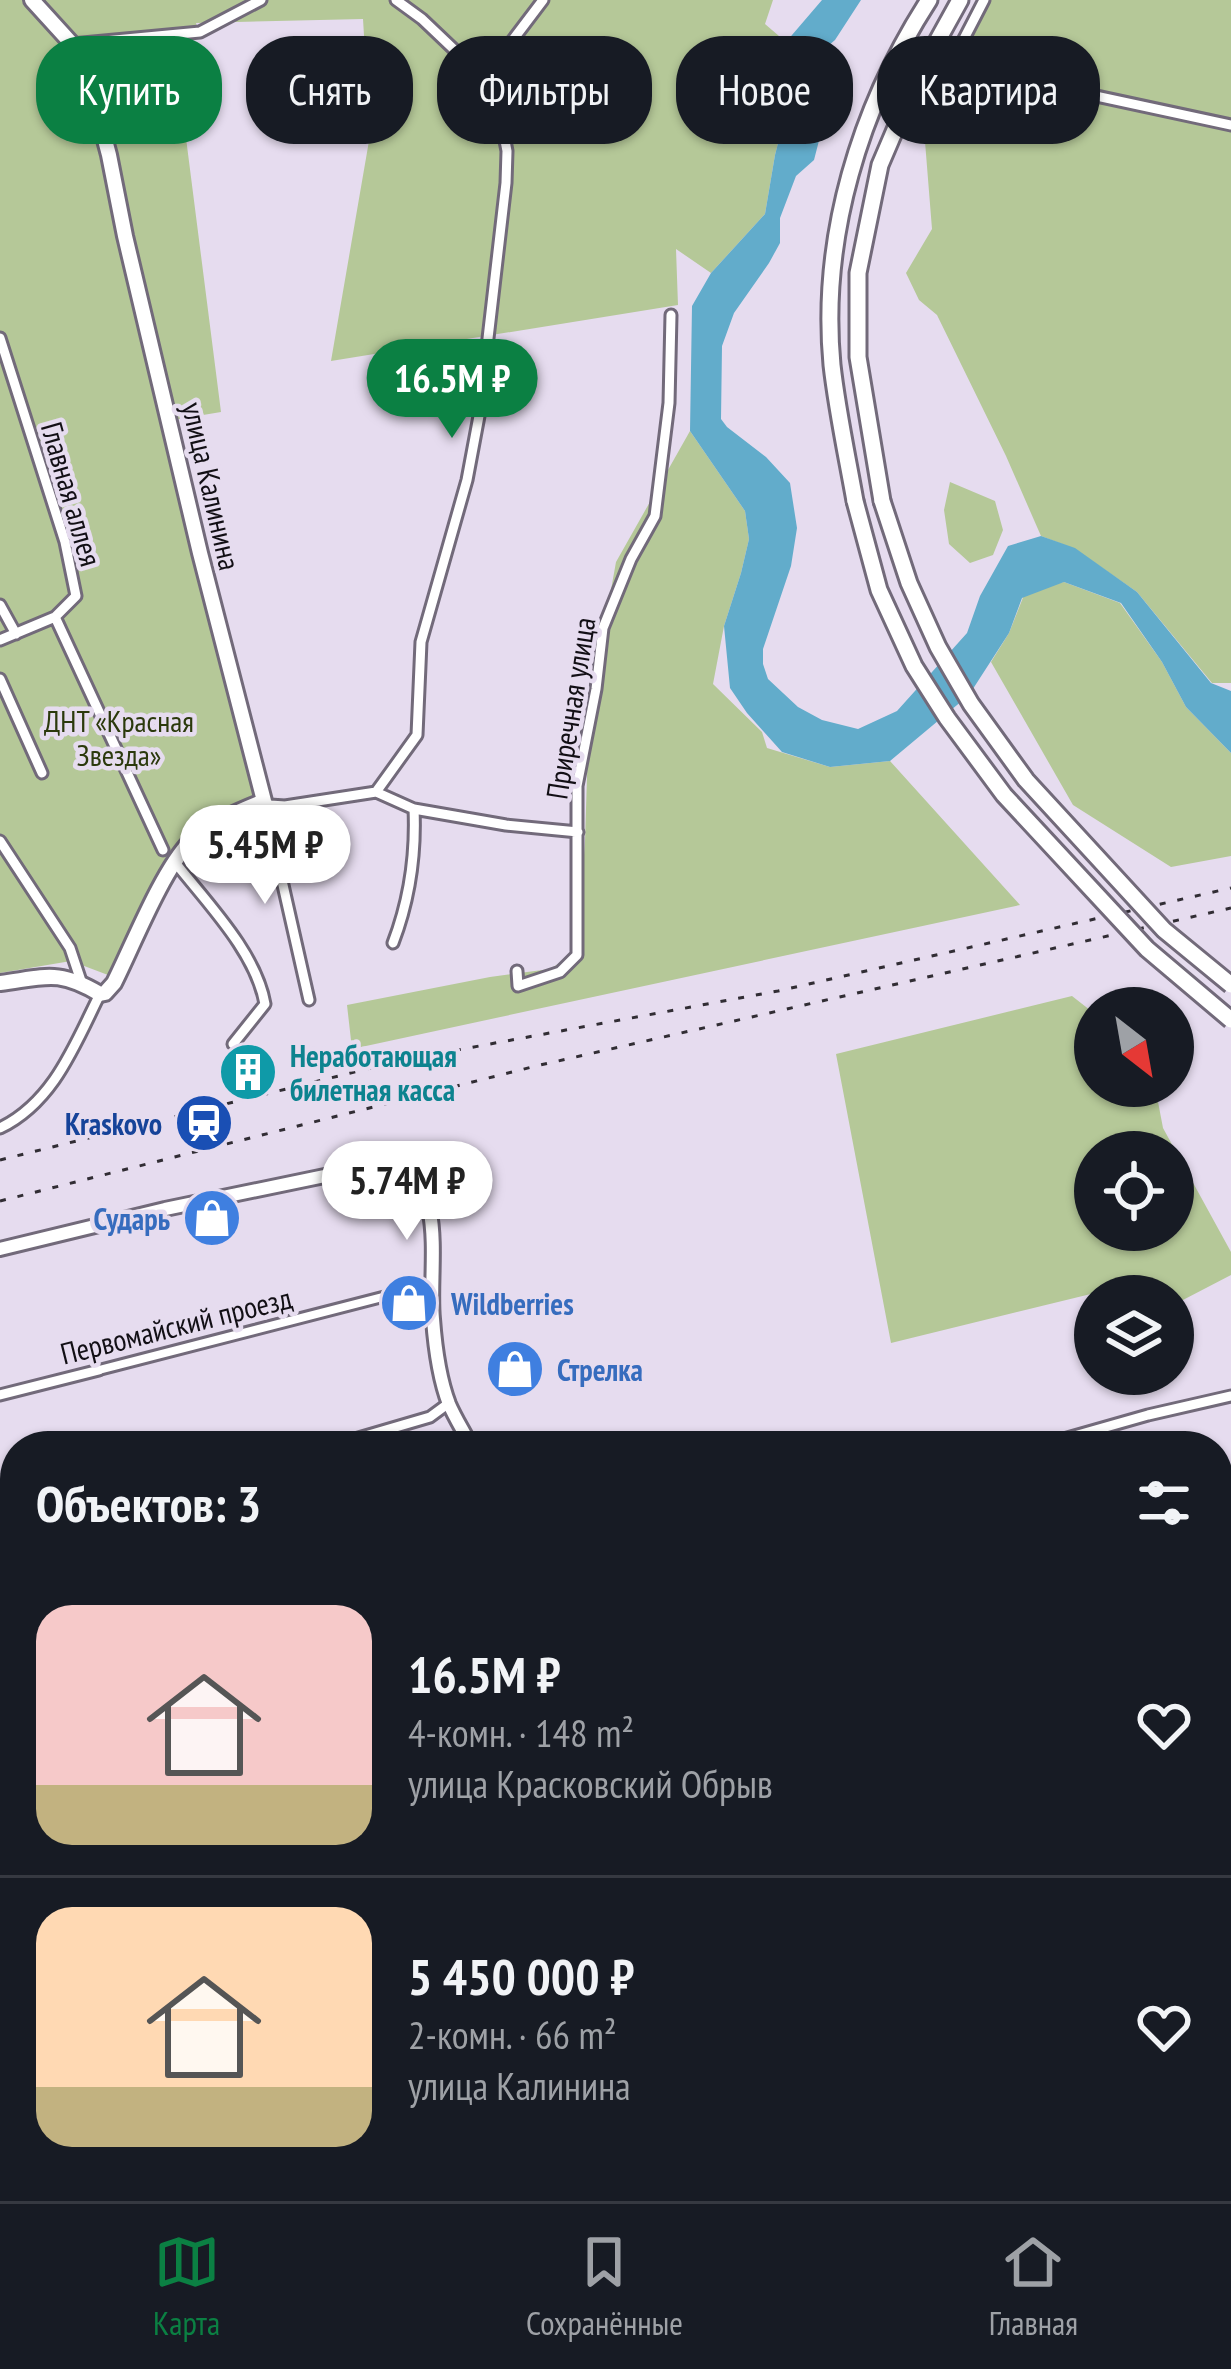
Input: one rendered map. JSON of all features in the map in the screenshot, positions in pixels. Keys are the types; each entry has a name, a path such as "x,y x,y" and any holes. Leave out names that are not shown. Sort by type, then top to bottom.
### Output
{"main road":[{"name":"улица Калинина","path":"32,0 65,36"},
{"path":"928,0 872,105 848,179 832,274 832,363 854,501 879,590 914,666 1004,795 1147,949 1231,1020"},
{"path":"960,0 918,76 880,165 858,273 859,357 882,500 909,583 971,704 1027,780 1133,897 1164,930 1231,985"},
{"name":"улица Калинина","path":"106,144 200,553 264,801"},
{"path":"0,983 52,976 81,981 105,993 169,856 216,824 264,801"}],"street":[{"path":"157,36 200,32 261,0"},
{"path":"396,0 439,36"},
{"path":"515,36 543,0"},
{"path":"966,36 984,0"},
{"path":"1100,97 1231,125"},
{"path":"376,792 417,735 421,643 467,480 479,416 506,183 506,144"},
{"name":"Приречная улица","path":"517,971 518,986 560,972 577,955 578,786 603,628 631,559 655,516 669,403 671,315"},
{"name":"Главная аллея","path":"0,338 65,542 76,596 55,616"},
{"path":"0,605 16,634"},
{"path":"0,640 55,616 169,856 246,955 264,995 266,1004 233,1044"},
{"path":"0,679 42,773"},
{"path":"264,801 285,806 376,792 414,809 578,832"},
{"name":"улица Калинина","path":"264,801 309,1000"},
{"path":"393,943 412,861 414,809"},
{"path":"0,842 70,947 81,981"},
{"path":"0,1128 32,1108 62,1071 100,994"},
{"path":"0,1249 397,1161 423,1185 430,1205 433,1319 449,1402 464,1431"},
{"name":"Первомайский проезд","path":"0,1395 434,1284"},
{"path":"1092,1431 1231,1396"},
{"path":"382,1431 430,1417 449,1402"},
{"path":"430,1417 461,1426"}],"green space":[{"name":"ДНТ «Красная Звезда»","path":"0,0 773,0 765,24 779,36 676,36 676,144 778,144 765,214 711,273 676,249 678,305 331,361 368,144 413,144 413,36 364,36 363,19 196,23 199,36 36,36 36,144 187,144 221,412 173,420 118,242 257,798 174,853 108,975 71,961 0,973"},
{"path":"990,0 1231,0 1231,683 1212,683 1137,592 1075,549 1041,536 937,315 919,300 906,273 932,229 925,144 1100,144 1100,36 972,36"},
{"path":"690,431 745,511 749,539 713,684 762,732 767,748 830,767 890,761 1020,905 352,1049 347,1005 550,969 577,952 589,712 616,562"},
{"path":"950,482 995,501 1003,530 993,555 970,563 949,544 944,510"},
{"path":"1064,582 1120,603 1162,662 1186,707 1231,753 1231,856 1171,867 1073,805 991,662 1026,590"},
{"path":"1072,996 1074,1107 1159,1107 1165,1131 1074,1131 1074,1251 1194,1251 1194,1185 1231,1252 1231,1275 1194,1294 1194,1275 1074,1275 1074,1298 891,1343 836,1054"}],"water":[{"path":"822,0 861,0 838,36 791,36"},
{"path":"778,144 818,144 814,160 796,176 780,218 780,243 734,313 722,346 721,419 790,483 797,528 791,566 763,649 768,679 798,707 822,720 858,729 897,711 967,633 980,596 1008,546 1041,536 1075,548 1137,592 1211,683 1231,691 1231,753 1186,707 1121,603 1064,582 1022,598 1009,633 969,695 890,761 830,767 782,752 747,713 730,688 724,626 749,539 745,511 690,431 692,306 711,273 765,214"}],"railway":[{"path":"0,1160 403,1060 778,991 1231,888"},
{"path":"0,1201 536,1066 1231,908"}],"place":[{"name":"Неработающая билетная касса","path":"248,1072"},
{"name":"Kraskovo","path":"204,1123"},
{"name":"Сударь","path":"212,1218"},
{"name":"Wildberries","path":"409,1303"},
{"name":"Стрелка","path":"515,1369"}]}
